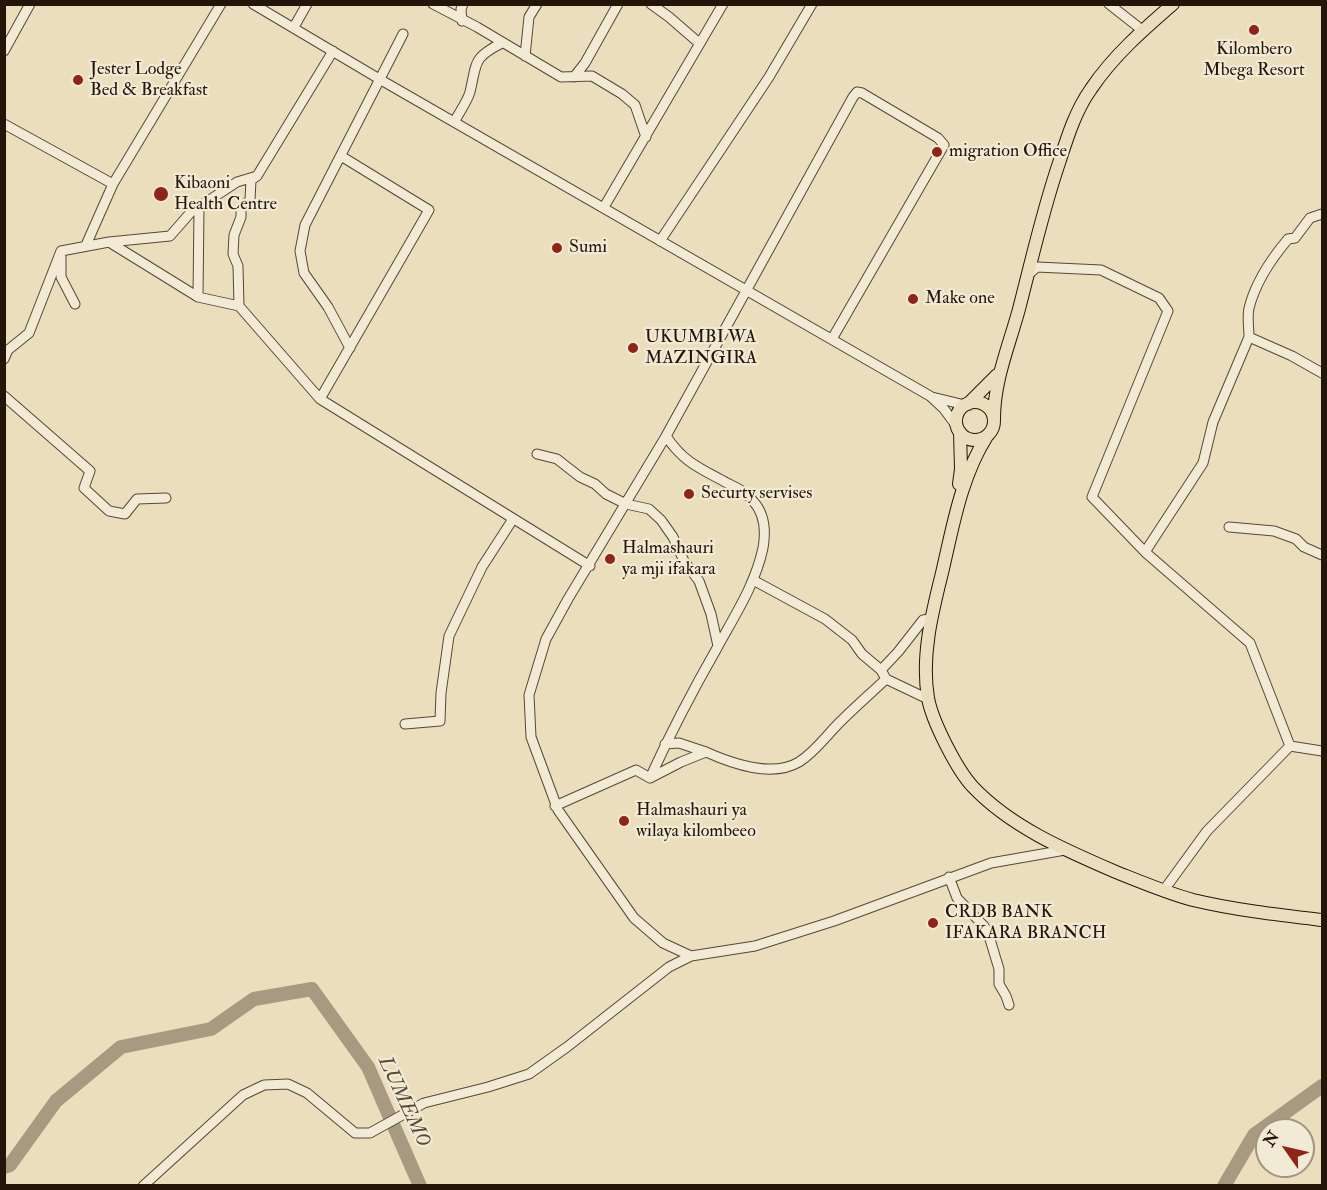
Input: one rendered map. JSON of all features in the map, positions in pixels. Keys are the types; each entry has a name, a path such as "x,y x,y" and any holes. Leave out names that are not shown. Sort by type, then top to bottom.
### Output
{"main road":[{"path":"1173,4 1142,30 1111,63 1090,90 1070,129 1043,212 1018,309 998,374 993,426 978,450 957,509 930,619 927,656 928,699 944,742 972,786 1011,819 1065,850 1192,900 1323,920"},
{"path":"957,509 961,469 957,418 967,404 998,374"},
{"path":"967,404 975,402 986,406 992,411 994,419"},
{"path":"959,430 966,437 974,440 987,436"}],"street":[{"path":"4,51 30,4"},
{"path":"86,245 113,184 221,4"},
{"path":"253,4 930,396 944,408 959,430"},
{"path":"294,27 307,4"},
{"path":"432,4 561,77 592,76 622,94 635,105 646,137"},
{"path":"462,21 461,9 464,4"},
{"path":"525,56 529,17 537,4"},
{"path":"574,77 583,66 618,4"},
{"path":"651,4 699,43"},
{"path":"604,207 723,4"},
{"path":"660,240 769,77 812,4"},
{"path":"1109,4 1142,30"},
{"path":"350,348 328,307 304,273 300,251 305,225 403,34"},
{"path":"454,122 469,94 474,68 482,54 502,43"},
{"path":"240,306 238,266 233,254 234,235 241,217 241,208 250,200 252,180 257,176 333,51"},
{"path":"583,66 589,77"},
{"path":"691,956 663,943 634,918 555,806 531,737 529,695 546,639 666,436 857,92 938,138 944,145 832,339"},
{"path":"4,124 113,184"},
{"path":"320,399 429,210 341,156"},
{"path":"61,251 86,245 170,236 191,212 237,182 257,176"},
{"path":"198,297 199,207"},
{"path":"1145,552 1203,463 1213,422 1249,336 1248,310 1257,288 1276,253 1288,239 1295,238 1310,218 1323,214"},
{"path":"109,242 198,297 240,306 320,399 590,566"},
{"path":"61,251 61,277 75,304"},
{"path":"4,359 6,348 29,333 61,251"},
{"path":"1025,277 1037,267 1101,270 1159,298 1168,311 1092,497 1145,552 1251,643 1290,746"},
{"path":"1249,336 1323,373"},
{"path":"4,396 90,471 84,488 109,511 125,514 137,500 166,498"},
{"path":"930,396 967,404"},
{"path":"650,778 665,744 735,618 753,580 763,547 765,530 763,517 754,501 743,491 677,453 666,436"},
{"path":"537,454 557,459 580,477 626,504 649,509 661,520 673,537 684,561 699,581 711,614 718,646"},
{"path":"405,724 440,721 441,693 449,636 482,567 513,519"},
{"path":"1229,527 1274,531 1296,539 1304,547 1323,555"},
{"path":"753,580 843,631 862,654 881,670 886,679 928,699"},
{"path":"881,670 923,620 930,619"},
{"path":"665,744 679,743 742,766 777,769 798,763 886,679"},
{"path":"1290,746 1323,751"},
{"path":"1164,890 1207,831 1290,746"},
{"path":"650,778 706,752"},
{"path":"555,806 636,770 650,778"},
{"path":"143,1185 243,1095 264,1085 288,1084 308,1093 355,1133 370,1133 424,1103 529,1074 661,973 691,956 755,946 834,921 991,863 1065,850"},
{"path":"949,877 957,898 984,926 989,936 999,969 999,984 1009,1005"}],"waterway":[{"name":"LUMEMO","path":"4,1167 10,1165 56,1101 121,1047 211,1029 254,999 312,989 368,1067 420,1186"},
{"name":"LUMEMO","path":"1224,1186 1254,1135 1322,1086"}],"place":[{"name":"Kilombero Mbega Resort","path":"1254,30"},
{"name":"Jester Lodge Bed & Breakfast","path":"78,80"},
{"name":"migration Office","path":"937,152"},
{"name":"Kibaoni Health Centre","path":"161,194"},
{"name":"Sumi","path":"557,248"},
{"name":"Make one","path":"913,299"},
{"name":"UKUMBI WA MAZINGIRA","path":"633,348"},
{"name":"Securty servises","path":"689,494"},
{"name":"Halmashauri ya mji ifakara","path":"610,559"},
{"name":"Halmashauri ya wilaya kilombeeo","path":"624,821"},
{"name":"CRDB BANK IFAKARA BRANCH","path":"933,923"}]}
